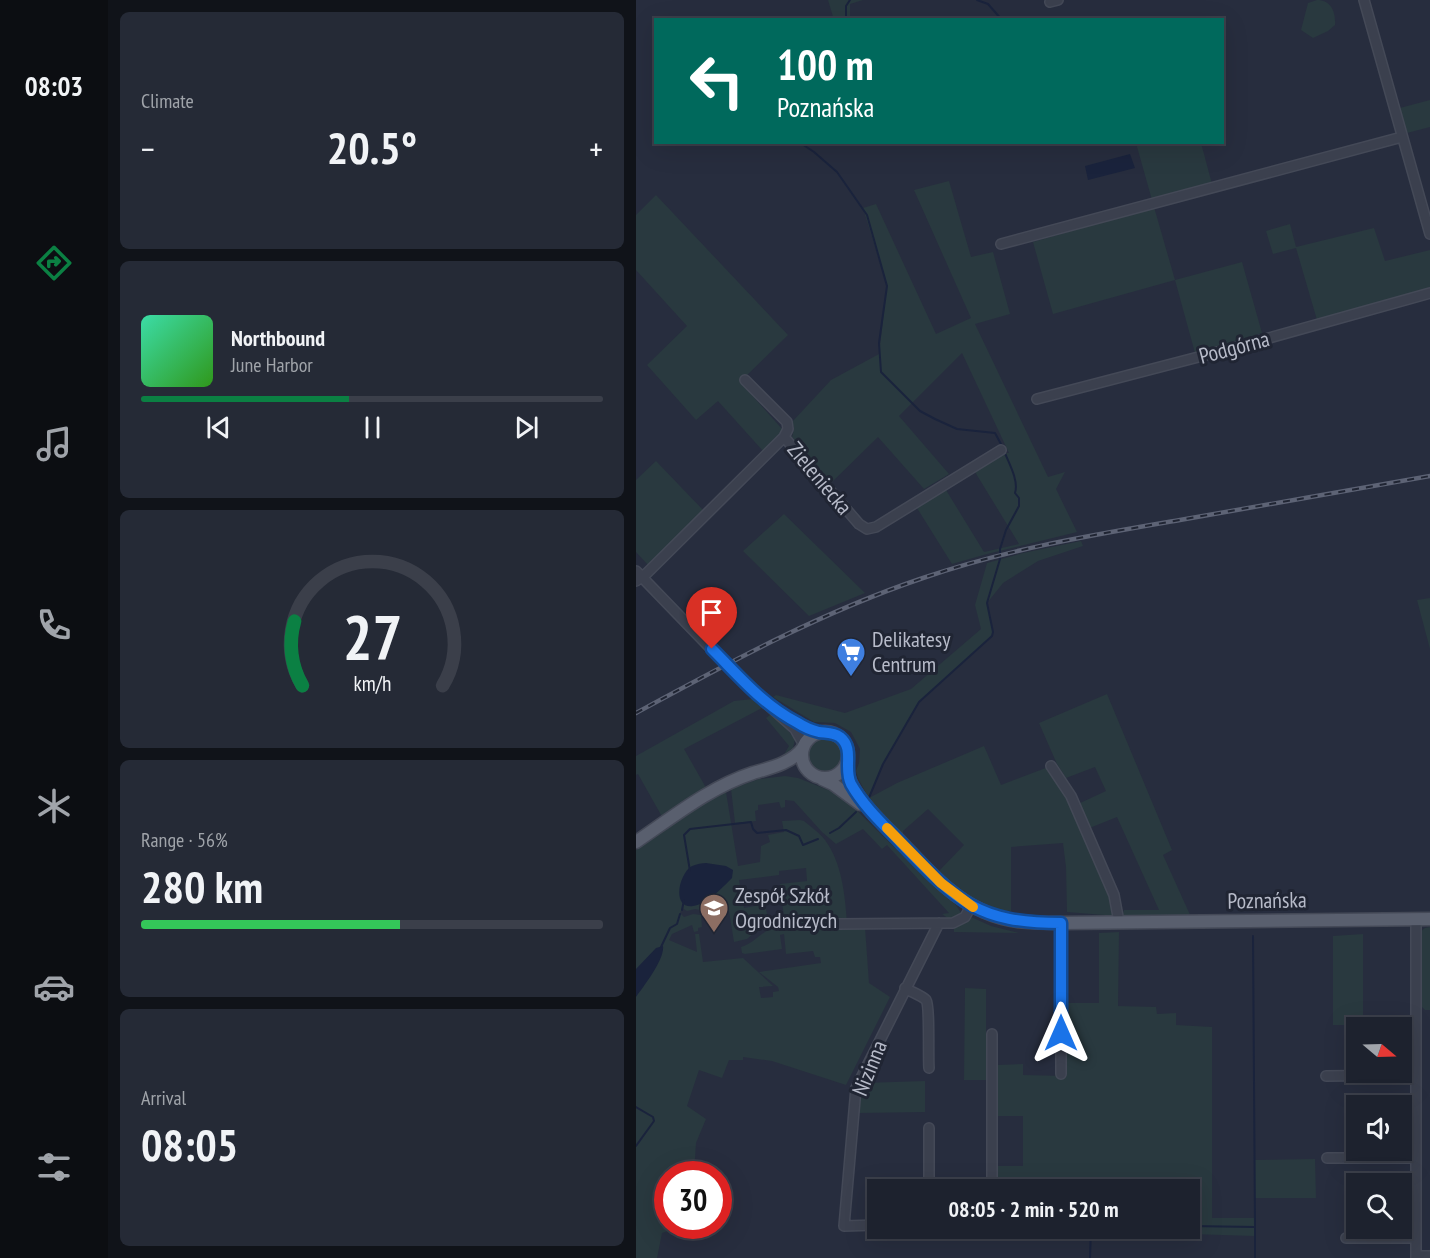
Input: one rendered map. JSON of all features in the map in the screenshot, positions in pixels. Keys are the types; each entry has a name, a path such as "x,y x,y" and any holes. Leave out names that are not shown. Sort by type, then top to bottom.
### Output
{"main road":[{"path":"821,733 833,734 844,742 848,752 846,765 834,777 813,774 802,760 804,747 809,739 821,733"},
{"name":"Poznańska","path":"636,842 712,791 794,757 804,747"},
{"name":"Poznańska","path":"846,765 847,776 872,813"},
{"name":"Poznańska","path":"749,774 788,769 813,774 839,788 872,813 941,883 971,906 990,915 1010,920 1061,923 1430,919"}],"street":[{"path":"1364,0 1430,234"},
{"path":"1001,244 1402,136"},
{"name":"Podgórna","path":"1037,399 1233,348 1430,293"},
{"path":"745,380 787,422 788,429 784,436"},
{"name":"Zieleniecka","path":"638,576 784,436 859,524 867,529 876,527 1001,450"},
{"path":"638,576 750,689 795,729 804,747"},
{"path":"776,711 821,733"},
{"path":"1051,766 1071,796 1114,895 1119,922"},
{"path":"838,924 953,923 961,920 971,906"},
{"path":"1416,920 1415,1238 1416,1257 1430,1256"},
{"name":"Nizinna","path":"867,1226 844,1226 856,1088 939,923"},
{"path":"1061,923 1061,1074"},
{"path":"905,988 926,1000 929,1009 928,1068"},
{"path":"992,1034 992,1179"},
{"path":"1326,1076 1415,1075"},
{"path":"929,1128 929,1179"},
{"path":"1327,1158 1416,1158"}],"shaded area":[{"path":"828,0 863,0 850,4 850,18 833,18"},
{"path":"1317,0 1326,2 1332,8 1335,25 1313,38 1301,30 1308,3"},
{"path":"1430,100 1430,127 1407,133 1400,108"},
{"path":"1136,144 1201,144 1212,184 1152,200"},
{"path":"949,181 971,257 993,252 1010,314 975,324 1048,477 1065,472 1056,489 1077,532 952,564 917,508 946,490 984,552 1019,544 975,472 1009,453 962,353 899,416 949,474 924,489 878,437 831,483 792,437 794,429 792,422 831,380 879,354 887,286 863,208 876,204 936,334 971,318 914,190"},
{"path":"656,195 788,335 740,382 783,430 763,451 718,401 696,420 647,365 687,326 636,270 636,215"},
{"path":"1154,207 1175,280 1053,314 1033,242"},
{"path":"1290,224 1296,247 1374,228 1385,261 1430,250 1430,290 1317,320 1296,248 1273,254 1266,231"},
{"path":"1242,262 1262,333 1195,353 1175,280"},
{"path":"656,461 703,510 648,565 636,552 636,480"},
{"path":"784,514 865,593 809,616 743,551"},
{"path":"1081,541 1083,546 1038,561 1003,583 987,603 992,636 919,702 883,764 869,798 897,783 984,746 1001,785 1051,766 1090,846 1116,916 1067,912 1063,843 1011,847 1011,911 989,908 971,899 939,871 964,845 928,809 903,831 903,836 869,799 856,771 860,749 851,732 835,723 814,722 773,697 776,695 845,713 911,689 981,629 975,605 987,563"},
{"path":"1430,598 1430,649 1417,600"},
{"path":"1107,694 1172,850 1163,855 1191,917 1121,917 1124,910 1159,910 1117,817 1087,829 1078,804 1106,791 1095,767 1066,778 1057,764 1039,723"},
{"path":"753,699 762,708 684,749 709,793 665,822 638,774 636,775 636,756 734,701"},
{"path":"770,715 795,739 793,748 783,756 789,746 766,718"},
{"path":"826,738 839,743 844,756 839,769 826,774 813,769 808,756 813,743"},
{"path":"785,776 798,778 841,795 956,905 960,915 949,919 942,914 949,913 887,845 882,849 863,829 836,844 794,801 785,800 785,807 781,808 779,802 758,805 758,810 755,811 756,821 735,823 731,789 759,779"},
{"path":"726,792 738,866 760,862 761,846 770,842 768,835 784,832 782,821 804,821 818,832 831,849 839,869 844,890 847,922 784,924 779,920 784,918 780,884 807,881 806,868 779,871 779,875 739,880 744,908 765,904 767,914 765,923 747,939 734,942 729,911 707,904 700,910 687,911 682,908 680,913 684,917 693,914 701,915 702,927 694,932 692,925 672,934 669,940 697,952 695,934 699,934 703,962 743,958 773,986 759,987 761,998 773,997 773,992 779,991 778,987 759,972 821,963 820,957 815,957 813,951 786,954 784,934 780,935 782,949 745,954 742,953 741,947 772,929 865,927 869,983 890,997 846,1085 772,1061 743,1057 743,1060 729,1060 722,1078 699,1070 687,1106 706,1119 696,1143 695,1161 654,1161 654,1239 661,1239 657,1258 636,1258 636,850 708,801"},
{"path":"971,917 991,926 1019,933 954,932 954,927"},
{"path":"1430,927 1430,1010 1425,1010 1418,997 1421,931"},
{"path":"1119,932 1118,1006 1156,1007 1157,1014 1176,1013 1176,1025 1212,1027 1212,1218 1254,1218 1254,1236 1200,1234 1200,1179 997,1179 997,1166 1023,1166 1023,1116 997,1116 997,1065 1023,1064 1023,1075 1065,1076 1065,1003 1099,1003 1099,933"},
{"path":"1363,934 1363,1017 1346,1017 1346,1025 1333,1025 1333,936"},
{"path":"965,988 986,989 986,1080 964,1080"},
{"path":"925,1081 925,1112 857,1113 863,1083"},
{"path":"1315,1159 1316,1198 1254,1198 1254,1160"}],"water":[{"path":"1130,154 1135,168 1088,180 1085,166"},
{"path":"706,863 726,866 733,870 732,878 704,902 693,906 686,905 682,902 679,890 684,876 692,866"},
{"path":"663,946 661,958 636,997 636,969 656,948"}],"waterway":[{"path":"846,18 846,6 850,0"},
{"path":"977,0 988,4 1000,18"},
{"path":"802,144 837,172 867,215 887,286 879,343 881,372 920,411 957,429 995,433 1002,446"},
{"path":"868,800 883,764 919,702 992,636 987,603 1006,530 1019,506 1019,498 1015,493 1015,478 1004,451"},
{"path":"830,833 856,812"},
{"path":"690,871 684,835 690,829 751,822 757,833 786,830 799,836 803,845 818,839"},
{"path":"682,910 684,900"},
{"path":"661,947 670,928 677,924 680,914"},
{"path":"1200,1226 1255,1227 1253,936"},
{"path":"636,1107 653,1117 654,1121 636,1146"},
{"path":"1255,1227 1255,1258"},
{"path":"1090,1258 1091,1239"}],"railway":[{"path":"636,713 813,622 886,591 955,568 1083,537 1430,476"}],"slow traffic":[{"path":"887,828 941,883 973,907"}],"place":[{"name":"Delikatesy Centrum","path":"851,678"},
{"name":"Zespół Szkół Ogrodniczych","path":"714,934"}],"route":[{"path":"712,649 750,689 776,711 809,729 833,734 844,742 848,752 847,776 872,813 954,894 977,909 1002,918 1015,921 1061,923 1061,1033"}]}
